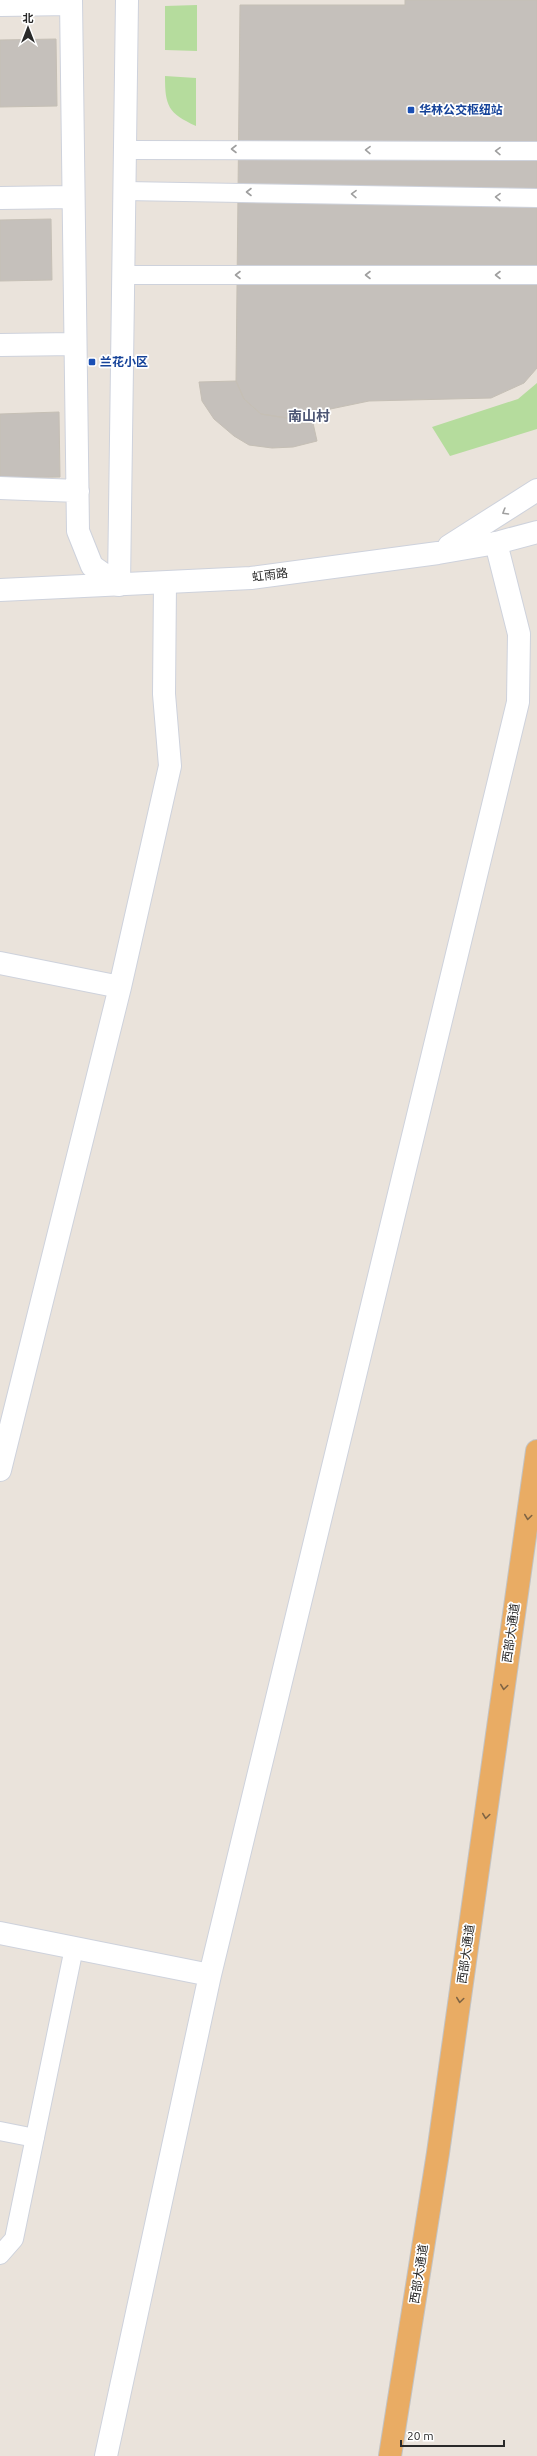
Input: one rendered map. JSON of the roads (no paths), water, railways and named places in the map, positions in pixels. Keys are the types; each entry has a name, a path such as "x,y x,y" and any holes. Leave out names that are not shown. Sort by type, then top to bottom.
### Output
{"highway":[{"name":"西部大通道","path":"390,2456 439,2145 537,1451"}],"street":[{"path":"119,585 127,0"},
{"path":"0,5 71,2 78,531 92,566 119,585"},
{"path":"0,198 73,197"},
{"path":"0,345 75,344"},
{"path":"0,488 78,491"},
{"path":"438,553 537,490"},
{"name":"虹雨路","path":"0,590 251,578 438,553 496,543 537,532"},
{"path":"106,2456 210,1975 518,702 519,634 496,543"},
{"path":"0,1470 120,987 170,766 164,694 165,583"},
{"path":"0,963 120,987"},
{"path":"0,1933 210,1975"}],"lane":[{"path":"126,150 537,151"},
{"path":"125,192 537,198"},
{"path":"124,275 537,275"},
{"path":"0,2255 14,2239 74,1948"},
{"path":"0,2131 35,2138"}],"place":[{"name":"华林公交枢纽站","path":"411,110"},
{"name":"兰花小区","path":"92,362"}],"district":[{"name":"南山村","path":"309,416"}]}
